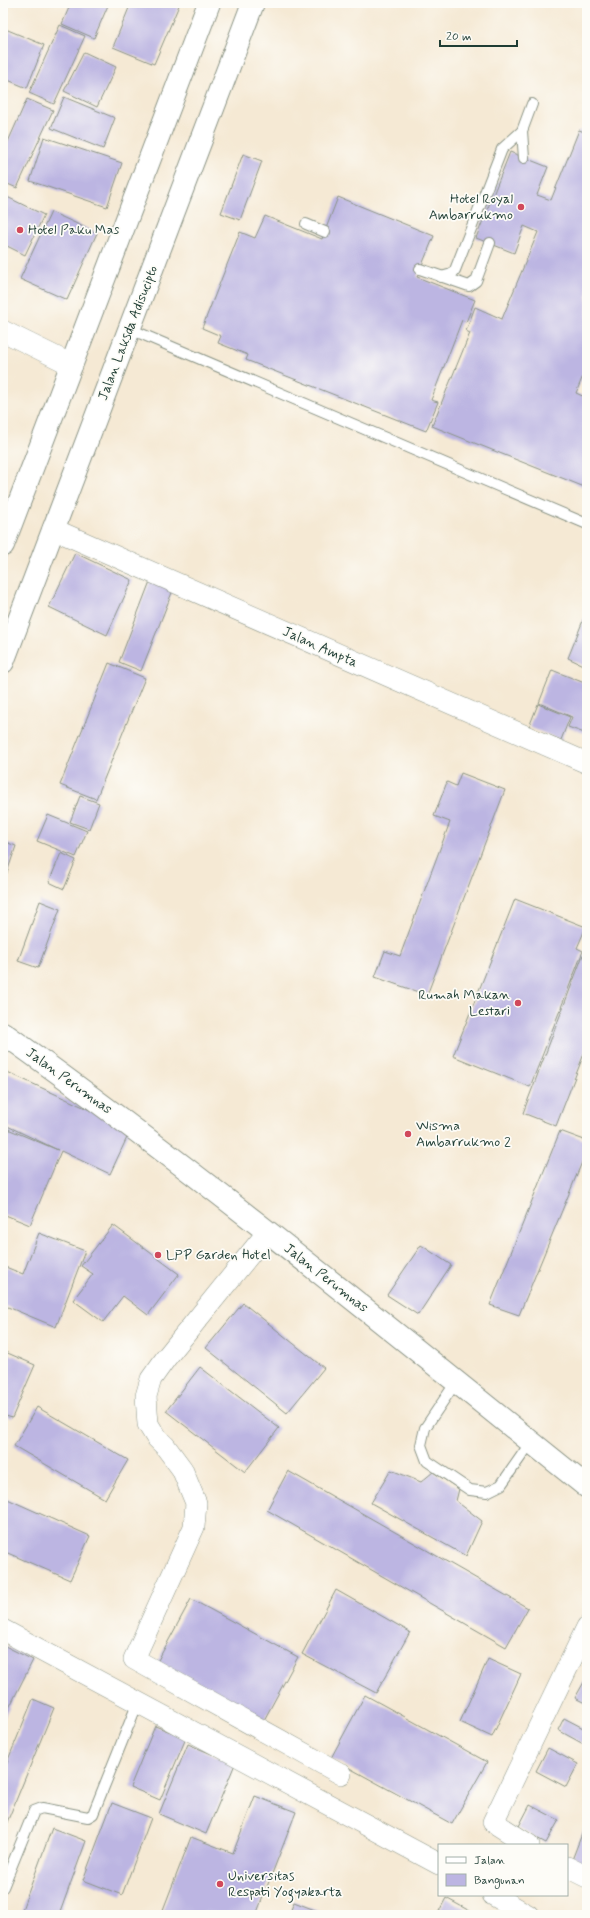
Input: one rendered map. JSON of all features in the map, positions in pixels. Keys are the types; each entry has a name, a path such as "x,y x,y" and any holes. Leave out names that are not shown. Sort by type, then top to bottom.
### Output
{"main road":[{"path":"3,545 209,3"},
{"name":"Jalan Laksda Adisucipto","path":"3,662 253,3"},
{"name":"Jalan Perumnas","path":"3,1033 88,1093 267,1232 587,1487"}],"street":[{"path":"3,331 72,365"},
{"name":"Jalan Ampta","path":"53,529 587,763"},
{"path":"267,1232 166,1358 151,1379 146,1396 148,1424 182,1469 196,1502 194,1527 134,1659 341,1774"},
{"path":"527,1844 493,1822 587,1627"},
{"path":"3,1630 438,1863"},
{"path":"568,1868 587,1877"},
{"path":"495,1896 528,1915"}],"lane":[{"path":"524,158 522,131 532,104"},
{"path":"441,277 447,277 455,270 502,149 522,131"},
{"path":"306,224 325,232"},
{"path":"420,269 464,286 473,284 490,243"},
{"path":"130,329 587,524"},
{"path":"456,1382 425,1428 421,1446 427,1461 470,1490 487,1492 501,1485 531,1442"},
{"path":"3,1887 34,1812 42,1808 88,1817 93,1814 138,1702"}],"building":[{"path":"71,3 109,3 94,38 62,24"},
{"path":"131,3 180,3 154,64 113,47"},
{"path":"60,25 85,36 54,104 29,93"},
{"path":"3,28 44,45 27,88 3,78"},
{"path":"84,52 116,67 97,107 64,91"},
{"path":"64,97 115,118 103,149 51,128"},
{"path":"27,99 53,110 17,188 3,182 3,153"},
{"name":"Hotel Royal Ambarrukmo","path":"579,130 587,133 587,366 576,393 587,398 587,488 432,426 470,333 466,331 475,307 502,319 538,232 524,226 514,253 476,238 510,152 548,167 537,195 551,200"},
{"path":"44,137 122,163 107,207 30,181"},
{"path":"243,154 262,161 240,220 221,213"},
{"name":"Hotel Paku Mas","path":"3,195 44,215 25,255 3,244"},
{"path":"338,197 434,236 417,277 475,300 466,322 462,320 431,400 438,402 426,431 246,360 248,355 218,343 221,336 202,328 240,232 255,238 265,216 322,239"},
{"path":"51,212 97,233 67,300 20,279"},
{"path":"75,553 132,580 107,635 49,607"},
{"path":"152,576 175,585 141,671 119,662"},
{"path":"584,618 587,619 587,667 568,658"},
{"path":"109,663 145,678 96,799 60,785"},
{"path":"552,670 587,684 587,734 568,727 572,717 539,703"},
{"path":"538,704 570,717 561,740 529,727"},
{"path":"461,773 505,790 427,995 375,977 385,951 400,956 450,822 434,816 447,782 456,786"},
{"path":"80,796 99,803 89,829 70,822"},
{"path":"48,815 87,831 76,857 37,841"},
{"path":"3,841 16,846 3,884"},
{"path":"61,853 76,860 64,889 49,882"},
{"name":"Rumah Makan Lestari","path":"515,899 586,927 577,948 583,951 530,1087 453,1056"},
{"path":"40,901 60,909 38,968 18,961"},
{"path":"583,955 587,957 587,1046 556,1126 523,1113"},
{"path":"3,1070 131,1129 110,1174 61,1151 30,1225 3,1214 3,1127 58,1150 3,1124"},
{"path":"560,1131 587,1141 587,1150 519,1315 490,1305"},
{"path":"113,1225 179,1274 148,1315 123,1296 103,1322 73,1300 93,1274 81,1266"},
{"path":"39,1233 85,1251 56,1327 3,1305 3,1266 23,1274"},
{"path":"421,1245 451,1265 418,1315 387,1295"},
{"path":"243,1303 324,1368 287,1413 206,1348"},
{"path":"3,1351 35,1365 12,1418 3,1415"},
{"path":"200,1367 279,1428 245,1472 166,1411"},
{"path":"37,1407 128,1460 105,1499 14,1446"},
{"path":"391,1470 421,1482 433,1472 459,1489 456,1501 482,1521 466,1556 371,1503"},
{"path":"288,1471 528,1608 506,1647 267,1510"},
{"path":"3,1497 90,1536 70,1580 3,1551"},
{"path":"336,1590 410,1632 376,1693 302,1654"},
{"path":"191,1599 298,1657 263,1722 156,1664"},
{"path":"3,1645 33,1660 3,1720"},
{"path":"488,1659 521,1674 492,1737 460,1722"},
{"path":"584,1682 587,1683 587,1704 575,1698"},
{"path":"365,1695 487,1762 452,1824 331,1758"},
{"path":"33,1699 54,1708 3,1832 3,1772"},
{"path":"564,1718 587,1730 587,1746 558,1730"},
{"path":"155,1726 186,1738 160,1800 130,1787"},
{"path":"188,1744 235,1764 206,1834 159,1814"},
{"path":"548,1748 578,1764 566,1787 536,1771"},
{"name":"Universitas Respati Yogyakarta","path":"255,1796 296,1812 256,1915 161,1915 191,1837 233,1853"},
{"path":"112,1803 151,1818 122,1895 83,1880"},
{"path":"530,1805 559,1820 546,1843 518,1828"},
{"path":"587,1821 587,1871 570,1865"},
{"path":"52,1828 86,1841 59,1915 20,1915"},
{"path":"446,1898 477,1915 437,1915"},
{"path":"294,1902 328,1915 289,1915"}],"place":[{"name":"Hotel Royal Ambarrukmo","path":"521,207"},
{"name":"Hotel Paku Mas","path":"20,230"},
{"name":"Rumah Makan Lestari","path":"518,1003"},
{"name":"Wisma Ambarrukmo 2","path":"408,1134"},
{"name":"LPP Garden Hotel","path":"158,1255"},
{"name":"Universitas Respati Yogyakarta","path":"220,1884"}]}
